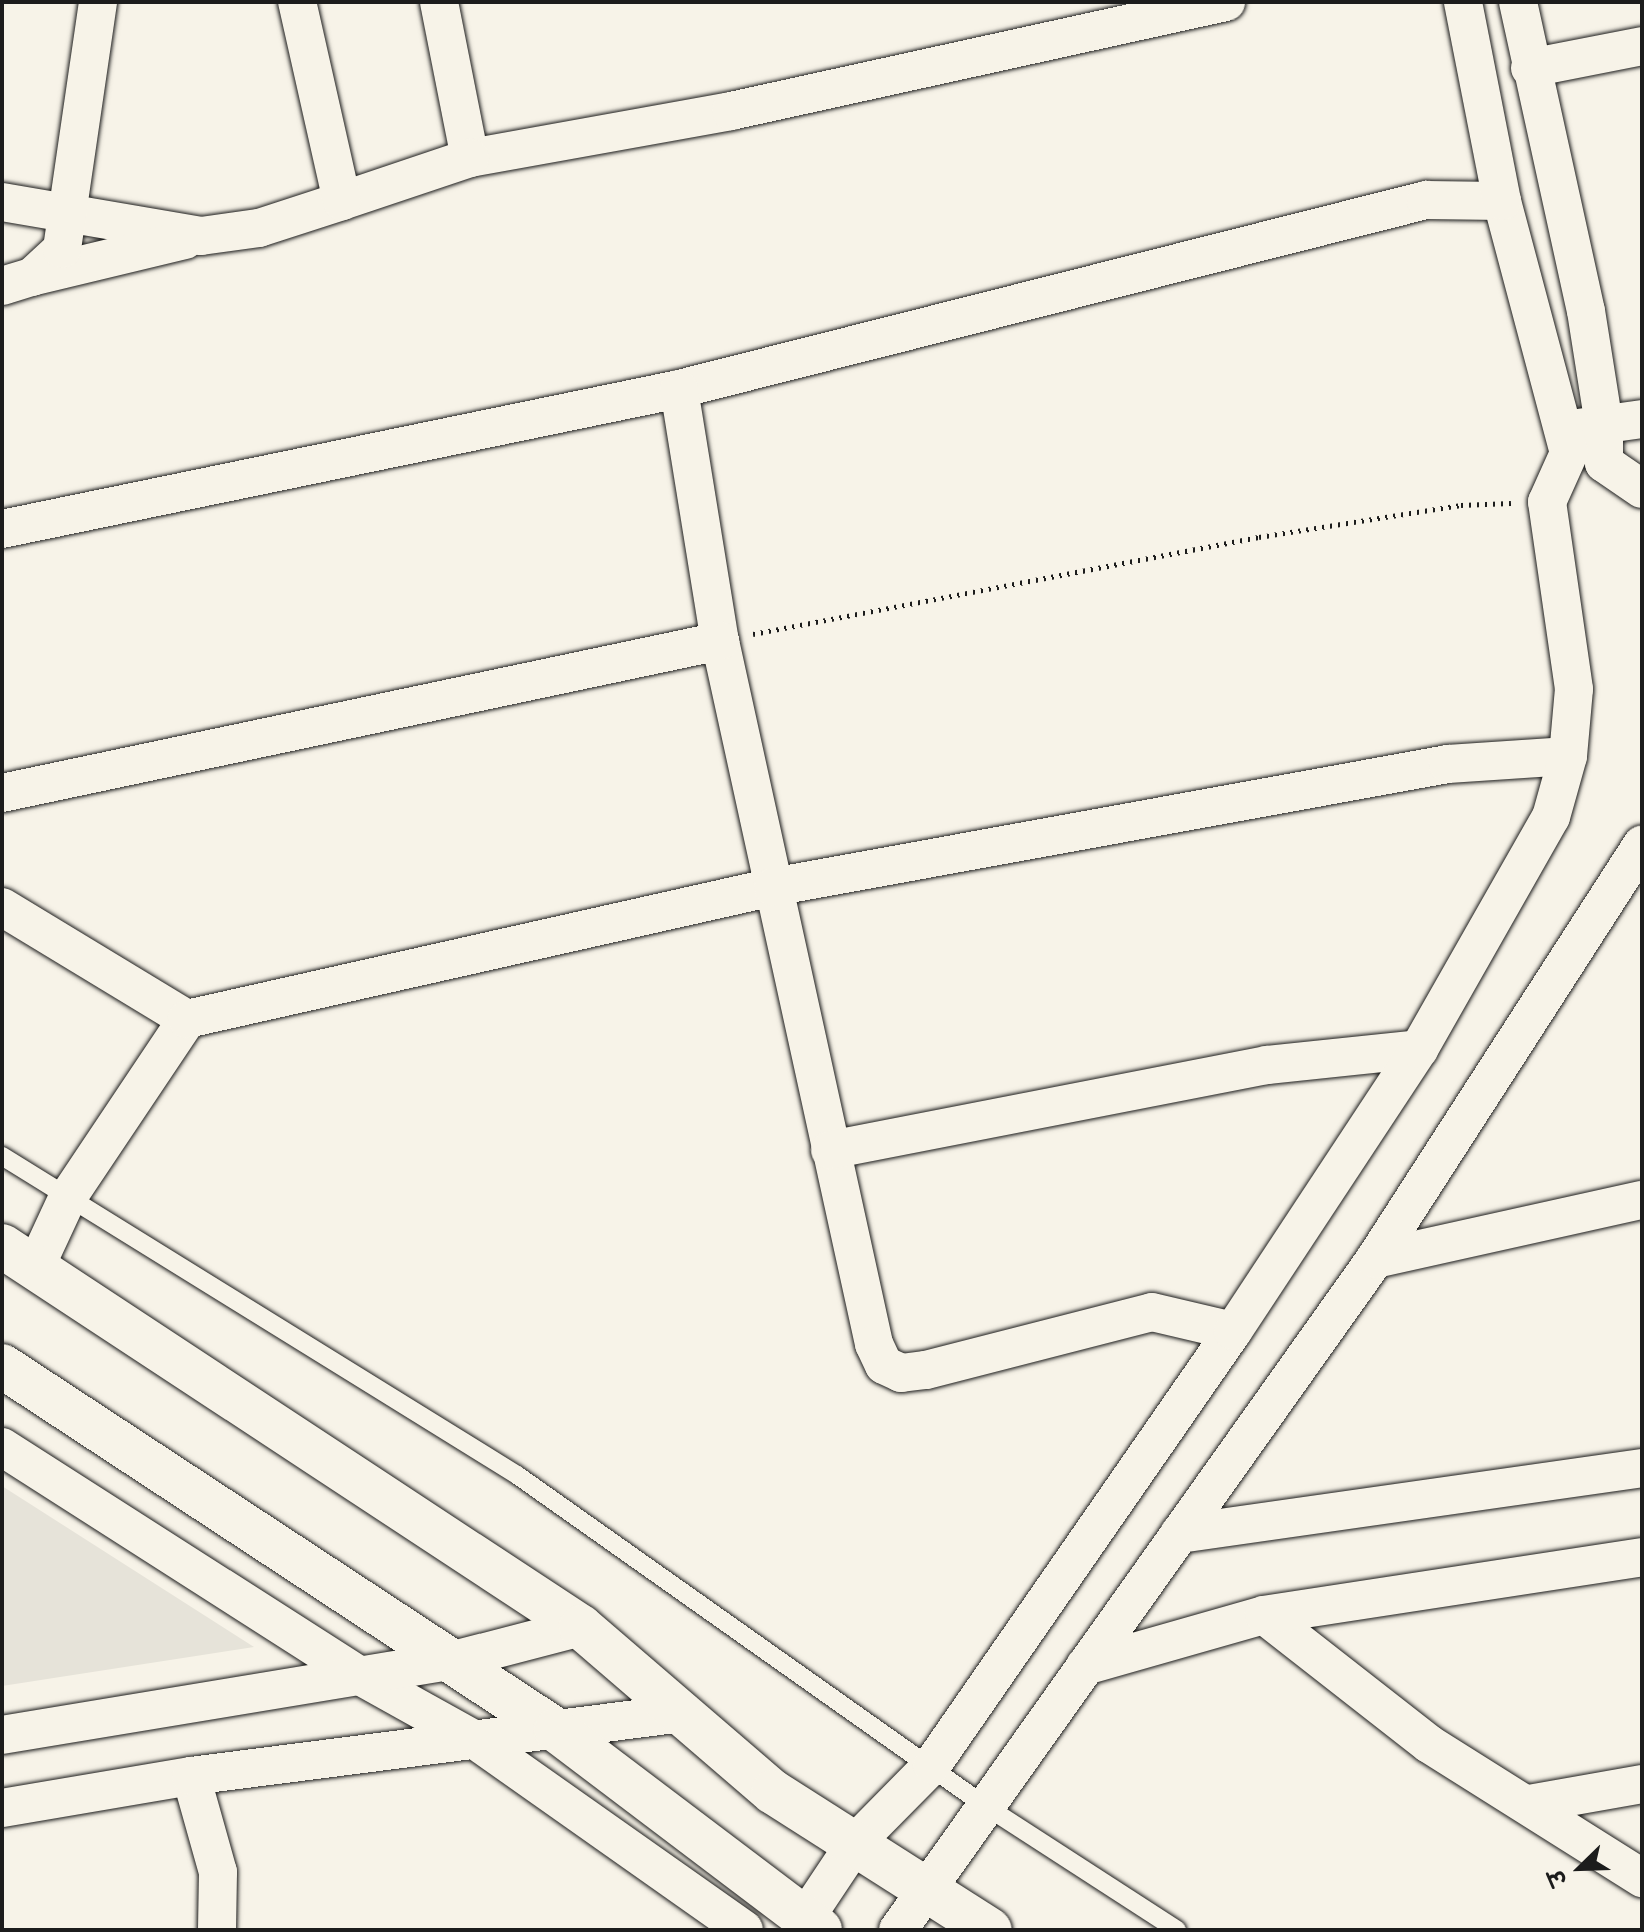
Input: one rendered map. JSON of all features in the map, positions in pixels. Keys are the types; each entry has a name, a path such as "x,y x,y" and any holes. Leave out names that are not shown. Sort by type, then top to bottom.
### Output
{"street":[{"path":"17,281 62,249 70,214 98,2"},
{"path":"297,2 342,201"},
{"path":"439,2 470,158"},
{"path":"17,281 201,236 259,228 470,158 731,111 1175,6 1226,2"},
{"path":"2,1366 556,1730 812,1925 856,1842 932,1765 1233,1331 1419,1049 1551,817 1568,756 1574,689 1547,502 1569,453 1502,201 1463,2"},
{"path":"1518,2 1530,68 1586,311 1604,425 1604,463"},
{"path":"1530,68 1642,46"},
{"path":"2,529 679,389 1426,200 1502,201"},
{"path":"2,202 201,236"},
{"path":"679,389 720,641 830,1150 874,1344 884,1365 901,1373 1152,1312 1233,1331"},
{"path":"1563,430 1642,419"},
{"path":"1563,468 1642,458"},
{"path":"1604,463 1642,489"},
{"path":"2,793 720,641"},
{"path":"990,1930 773,1792 677,1714 581,1627 18,1257 68,1197 187,1019 773,887 1448,764 1568,756"},
{"path":"898,1930 1375,1259 1642,845"},
{"path":"2,907 187,1019"},
{"path":"830,1150 1237,1070 1419,1049"},
{"path":"1375,1259 1642,1200"},
{"path":"2,1447 360,1676 475,1740 744,1930"},
{"path":"1179,1534 1642,1468"},
{"path":"1085,1666 1264,1615 1642,1557"},
{"path":"1264,1615 1429,1744 1529,1804 1642,1878"},
{"path":"2,1735 450,1661 581,1627"},
{"path":"2,1808 191,1776 677,1714"},
{"path":"191,1776 218,1872 217,1930"},
{"path":"1529,1804 1642,1784"}],"lane":[{"path":"2,1156 517,1475 932,1765 984,1805 1177,1930"}],"path":[{"path":"720,641 1259,537 1461,505 1547,502"}],"shaded area":[{"path":"2,1486 254,1647 2,1686"}]}
